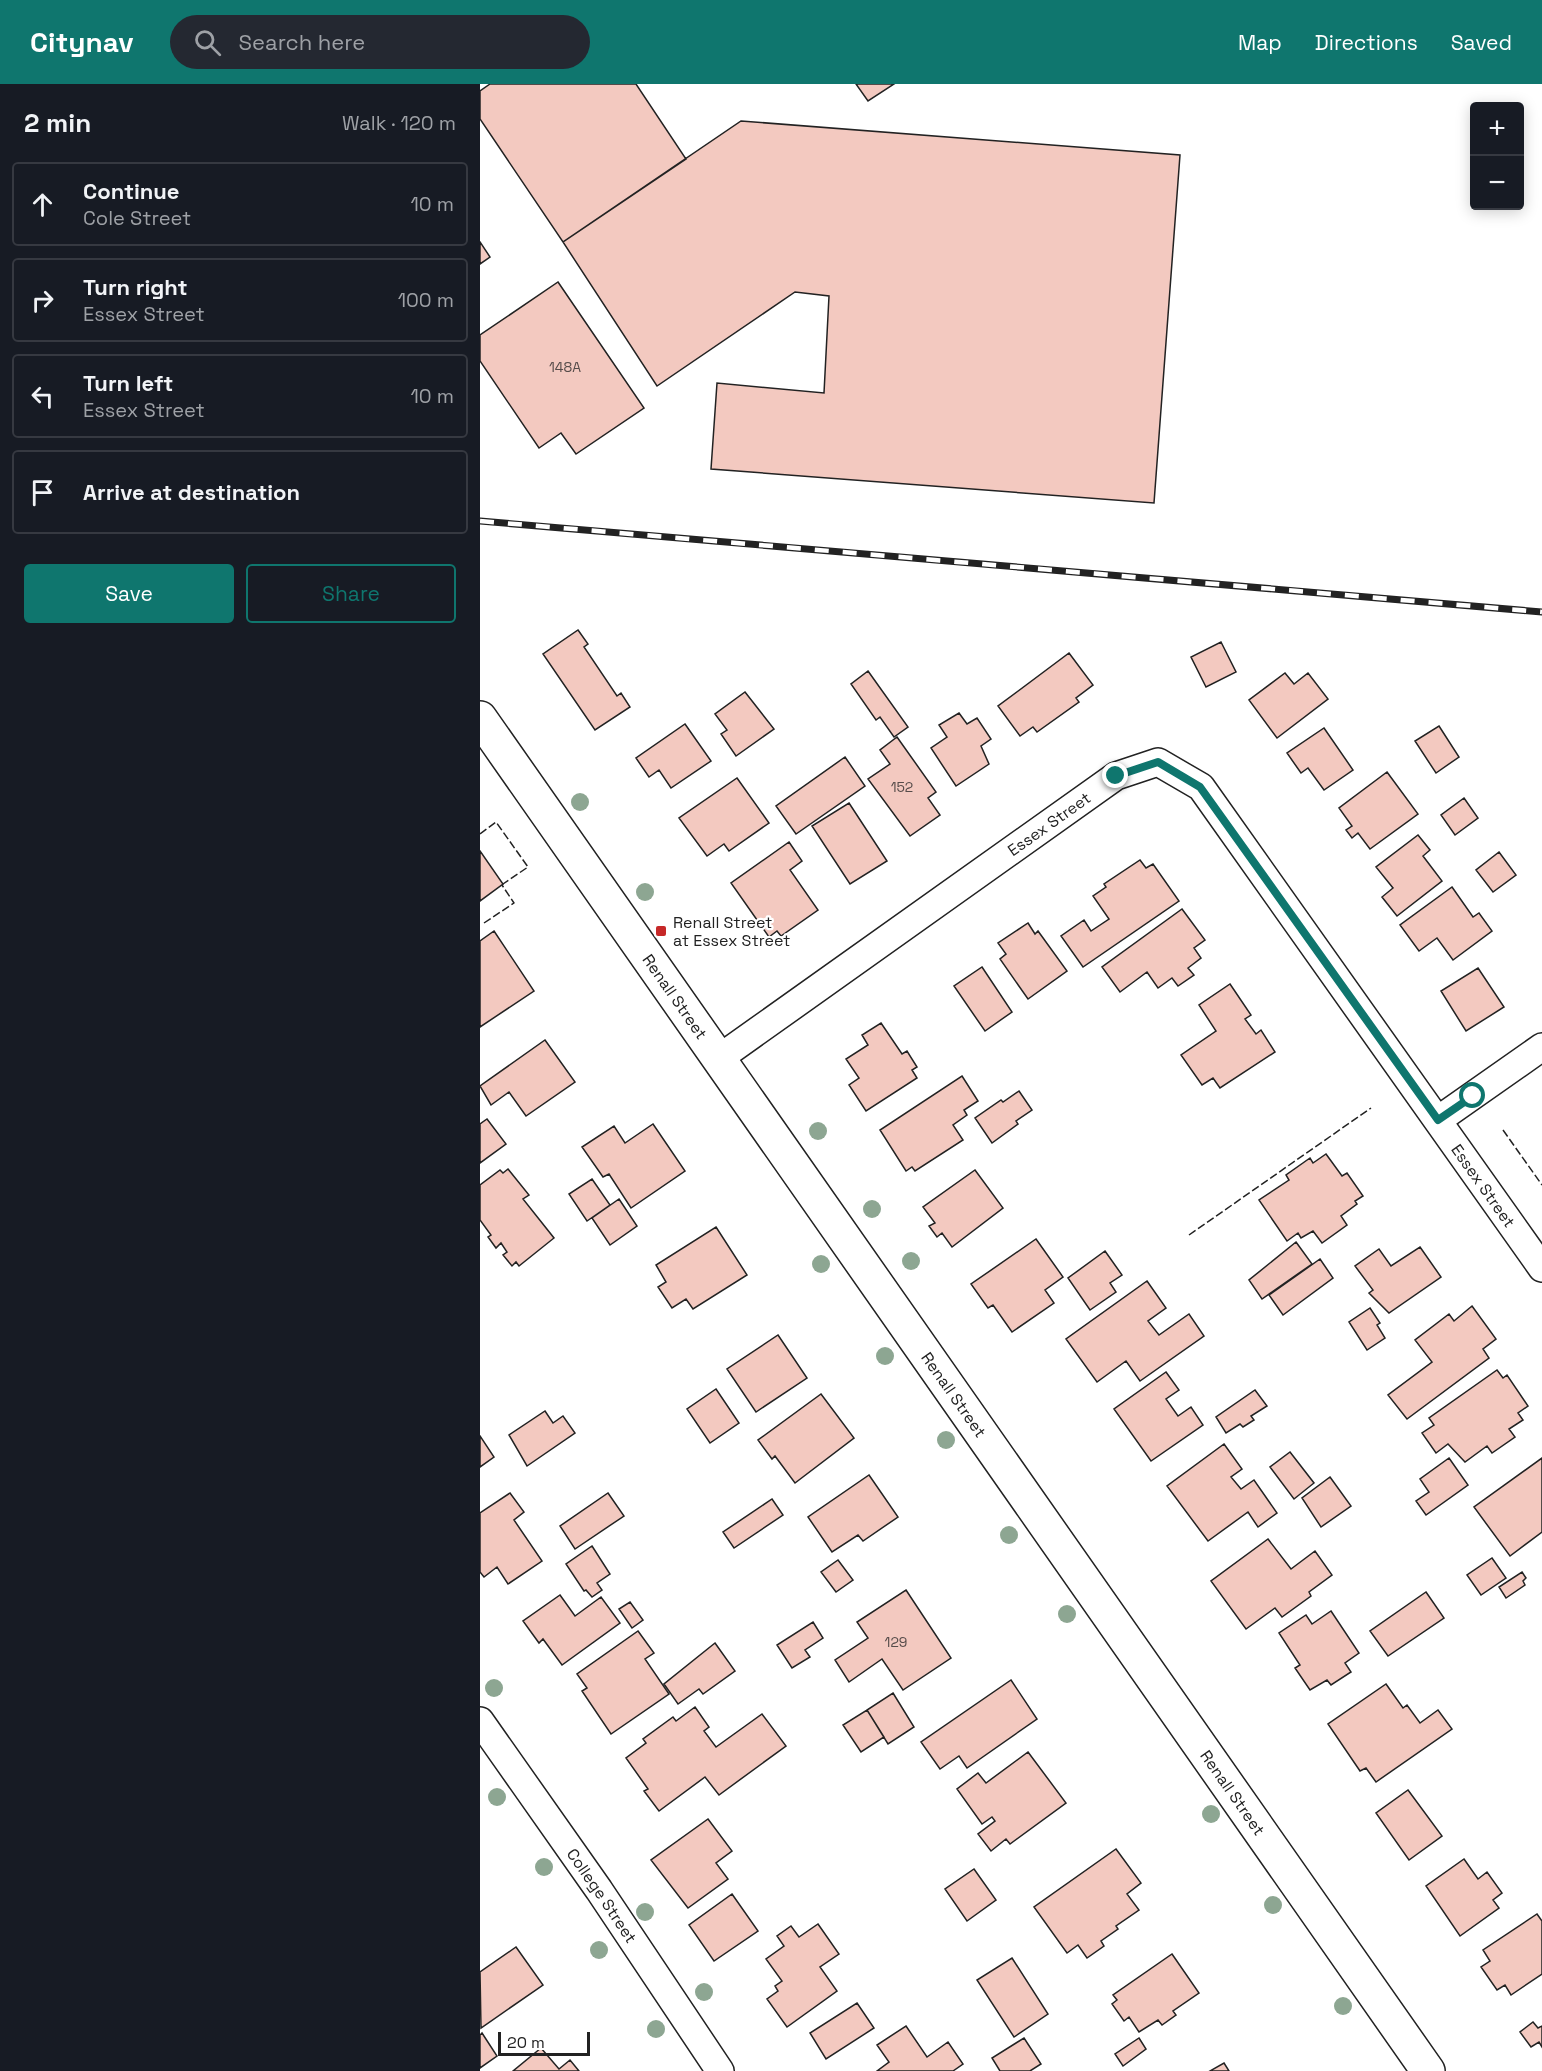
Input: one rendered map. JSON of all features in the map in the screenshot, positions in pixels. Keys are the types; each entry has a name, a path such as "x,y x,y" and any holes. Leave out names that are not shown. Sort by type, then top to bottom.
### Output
{"street":[{"name":"Renall Street","path":"480,718 1428,2071"},
{"name":"Essex Street","path":"718,1059 1116,776 1158,762 1200,787 1542,1268"},
{"path":"1438,1120 1542,1047"},
{"name":"College Street","path":"480,1721 599,1890 720,2071"}],"building":[{"path":"490,84 636,84 686,159 563,242 480,119 480,91"},
{"path":"856,84 894,84 868,101"},
{"path":"741,121 1180,155 1154,503 711,469 717,383 824,393 829,296 795,292 657,386 563,242"},
{"path":"480,242 490,257 480,264"},
{"path":"558,282 644,408 576,454 561,433 539,448 480,361 480,335"},
{"path":"578,630 588,644 584,647 617,696 621,693 630,707 595,730 543,654"},
{"path":"1221,642 1236,672 1206,687 1191,657"},
{"path":"1069,653 1093,685 1076,698 1079,702 1037,732 1033,727 1020,736 998,706"},
{"path":"868,671 908,727 894,737 880,717 876,720 851,684"},
{"path":"1285,673 1294,684 1308,673 1328,699 1277,738 1249,700"},
{"path":"745,692 774,729 736,756 721,734 727,730 715,714"},
{"path":"959,713 967,724 977,718 991,739 981,746 989,764 956,786 931,748 947,737 939,725"},
{"path":"685,724 711,761 671,788 659,770 649,777 636,758"},
{"path":"1439,726 1459,757 1436,773 1415,741"},
{"path":"1324,728 1353,770 1324,790 1308,768 1301,773 1287,753"},
{"path":"897,737 936,792 928,798 940,815 910,836 868,779 890,764 880,750"},
{"path":"845,757 865,786 796,834 776,806"},
{"path":"1387,772 1418,814 1370,849 1358,833 1352,838 1346,830 1352,826 1339,808"},
{"path":"737,778 769,823 729,851 724,844 707,856 679,818"},
{"path":"1464,798 1478,818 1455,835 1441,815"},
{"path":"849,803 887,861 850,884 812,826"},
{"path":"1418,835 1430,850 1423,856 1442,881 1397,916 1382,897 1393,888 1376,867"},
{"path":"789,842 802,861 790,870 818,910 781,936 777,931 769,937 731,883"},
{"path":"480,851 503,884 480,901"},
{"path":"1499,852 1516,875 1493,892 1476,870"},
{"path":"1140,860 1146,868 1153,864 1179,901 1083,967 1061,936 1084,920 1091,931 1109,919 1093,896 1106,887 1104,884"},
{"path":"1452,887 1473,917 1479,913 1492,931 1453,960 1437,938 1419,951 1400,925"},
{"path":"1182,909 1205,940 1194,948 1201,958 1188,968 1194,975 1178,986 1172,978 1158,988 1147,972 1120,992 1102,967"},
{"path":"1028,923 1035,934 1038,931 1067,971 1028,999 1000,959 1006,954 998,943"},
{"path":"494,931 534,991 480,1027 480,941"},
{"path":"982,967 1012,1012 985,1031 954,986"},
{"path":"1478,968 1504,1007 1466,1031 1441,991"},
{"path":"1230,984 1251,1015 1245,1019 1256,1034 1261,1030 1275,1052 1220,1088 1213,1078 1202,1085 1181,1055 1216,1031 1199,1005"},
{"path":"881,1023 902,1054 907,1051 917,1067 912,1070 917,1078 866,1111 849,1085 859,1078 846,1059 868,1045 862,1035"},
{"path":"545,1040 575,1082 526,1116 509,1092 491,1105 480,1086"},
{"path":"962,1076 978,1101 964,1110 967,1115 953,1125 963,1140 915,1171 912,1167 906,1171 880,1130"},
{"path":"1019,1091 1032,1110 1016,1121 1018,1124 992,1143 975,1118"},
{"path":"487,1119 506,1144 480,1163 480,1124"},
{"path":"653,1124 685,1171 631,1208 609,1174 603,1177 582,1147 614,1126 625,1143"},
{"path":"1326,1154 1342,1176 1347,1173 1363,1196 1355,1201 1357,1204 1341,1216 1347,1225 1322,1243 1313,1231 1301,1238 1298,1233 1287,1241 1259,1200 1289,1180 1286,1175 1310,1158 1313,1163"},
{"path":"508,1169 529,1195 523,1199 554,1238 519,1266 516,1262 512,1266 503,1255 507,1252 501,1243 496,1248 488,1237 491,1235 480,1220 480,1185 500,1170 503,1173"},
{"path":"975,1170 1003,1208 952,1247 942,1233 937,1237 929,1226 935,1223 923,1207"},
{"path":"592,1179 610,1205 587,1221 569,1194"},
{"path":"619,1199 637,1226 610,1245 592,1218"},
{"path":"716,1227 747,1275 693,1309 686,1299 672,1308 658,1287 666,1282 656,1265"},
{"path":"1036,1239 1063,1277 1045,1290 1054,1303 1012,1332 993,1305 988,1308 971,1284"},
{"path":"1296,1242 1312,1264 1262,1299 1249,1280"},
{"path":"1420,1247 1441,1277 1389,1313 1369,1293 1373,1290 1355,1266 1379,1249 1391,1266"},
{"path":"1105,1251 1122,1275 1110,1283 1116,1292 1090,1310 1068,1278"},
{"path":"1320,1259 1333,1278 1283,1315 1269,1295"},
{"path":"1147,1281 1166,1308 1148,1321 1159,1335 1189,1314 1204,1336 1140,1381 1126,1361 1097,1382 1066,1339"},
{"path":"1472,1306 1496,1339 1483,1349 1489,1358 1407,1419 1388,1395 1432,1362 1415,1340 1449,1314 1454,1321"},
{"path":"1370,1308 1380,1323 1377,1325 1385,1338 1367,1350 1349,1322"},
{"path":"778,1335 807,1378 756,1412 727,1369"},
{"path":"1497,1370 1503,1378 1507,1375 1528,1406 1518,1413 1523,1420 1509,1429 1515,1437 1492,1453 1487,1446 1465,1462 1448,1444 1436,1453 1422,1433 1434,1425 1429,1418"},
{"path":"1166,1372 1179,1390 1166,1399 1178,1416 1191,1407 1203,1425 1151,1461 1114,1409"},
{"path":"716,1389 739,1423 710,1443 687,1409"},
{"path":"1255,1390 1267,1406 1251,1416 1254,1420 1243,1427 1240,1424 1226,1433 1216,1417"},
{"path":"821,1394 854,1438 795,1483 775,1456 772,1459 758,1440"},
{"path":"545,1411 553,1423 563,1416 575,1433 527,1466 509,1435"},
{"path":"480,1436 494,1457 480,1467"},
{"path":"1224,1444 1242,1469 1231,1477 1241,1489 1254,1480 1277,1513 1258,1527 1248,1512 1208,1541 1167,1486"},
{"path":"1290,1452 1314,1483 1294,1499 1270,1467"},
{"path":"1449,1458 1468,1485 1426,1515 1416,1501 1429,1492 1420,1479"},
{"path":"1542,1458 1542,1532 1510,1556 1474,1507"},
{"path":"869,1475 898,1517 863,1541 858,1535 832,1552 808,1517"},
{"path":"1330,1477 1351,1506 1321,1527 1302,1498"},
{"path":"510,1493 524,1512 514,1520 542,1561 508,1584 497,1567 484,1577 480,1572 480,1513"},
{"path":"608,1493 624,1516 575,1549 560,1526"},
{"path":"772,1499 783,1515 734,1548 723,1532"},
{"path":"1268,1539 1291,1569 1315,1551 1332,1575 1309,1592 1311,1596 1282,1617 1275,1608 1246,1629 1211,1581"},
{"path":"592,1546 610,1574 597,1583 602,1590 592,1597 586,1590 584,1591 566,1564"},
{"path":"1492,1558 1506,1578 1481,1595 1467,1575"},
{"path":"838,1560 853,1580 836,1592 821,1572"},
{"path":"1522,1572 1526,1578 1523,1581 1525,1585 1506,1598 1499,1587"},
{"path":"906,1590 951,1658 903,1690 882,1659 849,1682 835,1660 868,1638 857,1622"},
{"path":"1426,1592 1444,1618 1388,1656 1370,1631"},
{"path":"560,1595 575,1616 601,1597 620,1623 562,1665 543,1639 539,1643 523,1621"},
{"path":"630,1602 643,1620 632,1628 619,1609"},
{"path":"1331,1611 1359,1653 1345,1663 1351,1672 1331,1685 1327,1680 1310,1690 1295,1668 1300,1665 1279,1633 1306,1615 1312,1624"},
{"path":"813,1622 823,1638 805,1650 810,1657 792,1668 777,1645"},
{"path":"638,1631 654,1653 645,1659 669,1694 611,1734 582,1691 587,1688 577,1674"},
{"path":"715,1643 735,1671 703,1694 699,1689 678,1704 664,1684"},
{"path":"1011,1680 1037,1719 967,1768 959,1756 940,1769 921,1742"},
{"path":"1386,1684 1403,1708 1407,1705 1420,1723 1438,1710 1452,1729 1376,1782 1366,1768 1360,1771 1328,1724"},
{"path":"893,1693 914,1727 888,1744 867,1710"},
{"path":"695,1707 709,1727 704,1731 716,1747 762,1714 786,1746 719,1795 705,1777 659,1811 644,1791 648,1789 626,1758 646,1743 643,1739 673,1717 676,1721"},
{"path":"867,1710 884,1737 861,1752 843,1725"},
{"path":"1028,1752 1066,1803 1010,1844 1006,1839 991,1851 978,1834 995,1821 992,1817 982,1824 957,1789 978,1773 986,1783"},
{"path":"1408,1790 1442,1836 1409,1860 1376,1813"},
{"path":"708,1819 732,1851 716,1863 728,1879 688,1908 651,1860"},
{"path":"1116,1849 1141,1883 1127,1894 1139,1910 1116,1926 1118,1929 1101,1941 1104,1946 1087,1958 1078,1945 1067,1953 1034,1907"},
{"path":"1464,1859 1478,1879 1487,1872 1502,1893 1493,1900 1499,1908 1460,1936 1426,1886"},
{"path":"974,1869 996,1900 967,1921 945,1889"},
{"path":"732,1894 758,1931 714,1961 689,1925"},
{"path":"1537,1914 1542,1921 1542,1974 1511,1995 1505,1985 1497,1990 1481,1967 1490,1961 1483,1950"},
{"path":"818,1924 839,1954 820,1967 837,1991 787,2027 767,1999 778,1991 775,1986 782,1981 766,1959 784,1946 777,1936 791,1926 799,1937"},
{"path":"516,1947 543,1985 481,2028 480,1972"},
{"path":"1172,1954 1199,1993 1173,2011 1176,2015 1162,2025 1158,2020 1139,2032 1129,2017 1124,2021 1112,2004 1117,2000 1113,1995"},
{"path":"1012,1958 1048,2014 1014,2037 977,1980"},
{"path":"857,2003 874,2028 826,2059 810,2033"},
{"path":"1533,2022 1538,2028 1542,2026 1542,2047 1539,2042 1531,2047 1520,2032"},
{"path":"906,2026 927,2057 948,2042 963,2064 953,2071 877,2071 889,2062 877,2045"},
{"path":"482,2033 497,2056 480,2068 480,2035"},
{"path":"1024,2038 1041,2064 1030,2071 1000,2071 992,2058"},
{"path":"1139,2038 1146,2049 1123,2066 1115,2054"},
{"path":"541,2048 559,2069 570,2060 579,2071 513,2071"},
{"path":"1224,2063 1229,2071 1210,2071"}],"railway":[{"path":"480,521 1542,612"}],"fence":[{"path":"480,834 496,822 528,867 503,884"},
{"path":"484,923 514,903 502,885"},
{"path":"1189,1235 1371,1108"},
{"path":"1503,1130 1542,1185"}],"place":[{"name":"Renall Street at Essex Street","path":"661,931"}],"route":[{"path":"1116,776 1158,762 1200,787 1438,1120 1473,1096"}]}
